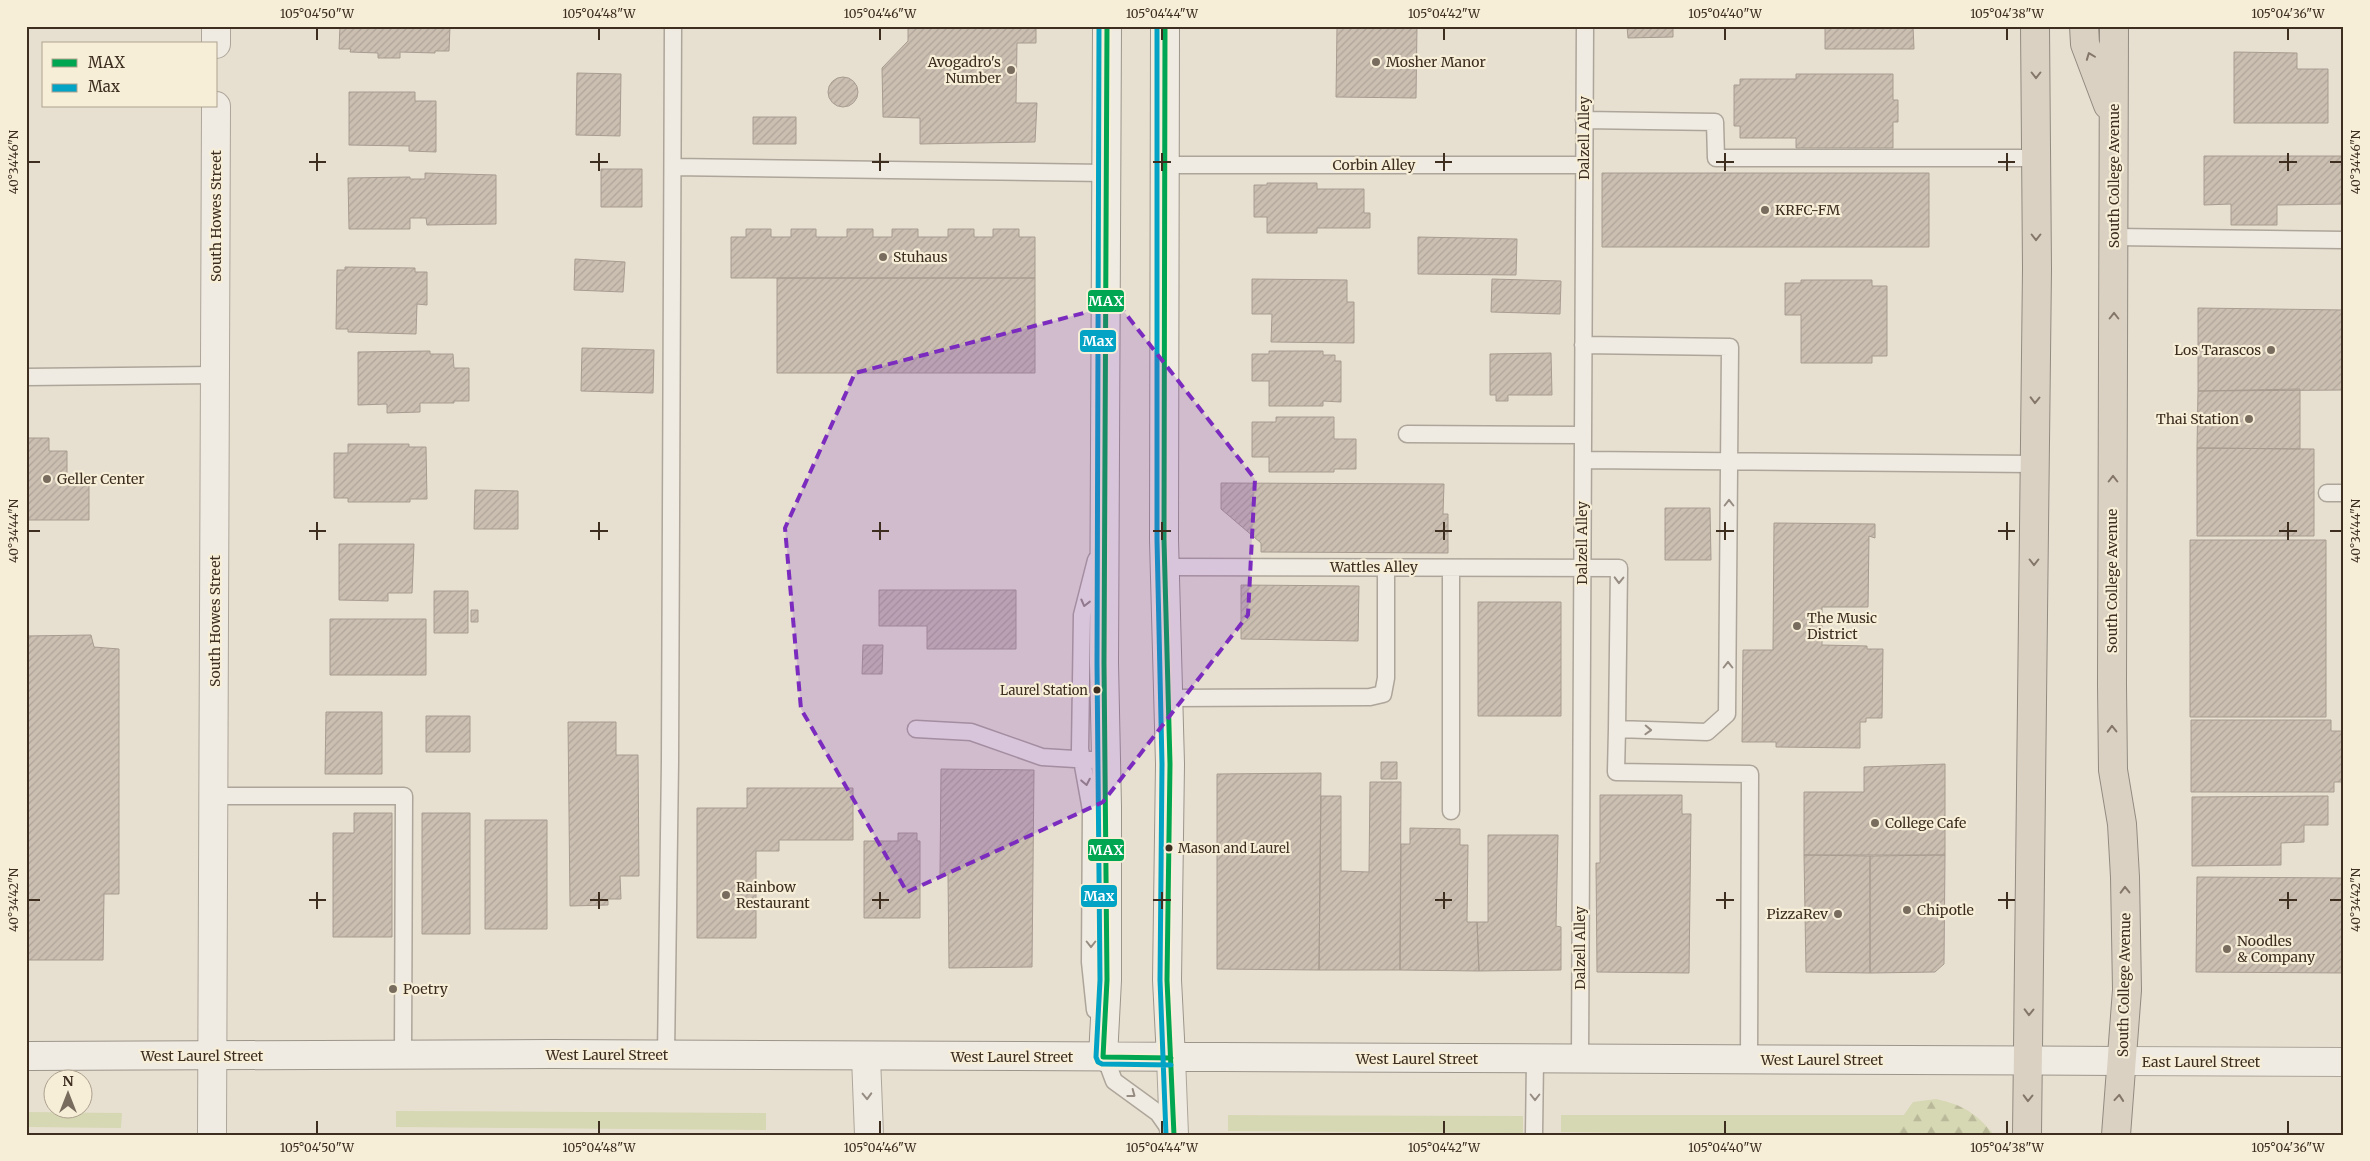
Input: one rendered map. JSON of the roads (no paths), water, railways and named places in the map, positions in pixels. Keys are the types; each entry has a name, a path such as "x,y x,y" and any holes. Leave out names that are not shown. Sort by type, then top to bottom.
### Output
{"highway":[{"path":"2027,1135 2034,464 2036,26"},
{"path":"2084,26 2085,44 2114,118"},
{"name":"South College Avenue","path":"2114,26 2113,770 2122,824 2127,990 2116,1135"}],"street":[{"path":"216,26 216,42"},
{"path":"1103,1057 1107,980 1094,760 1104,663 1107,26"},
{"path":"1165,26 1166,567 1170,764 1167,980 1174,1135"},
{"name":"South Howes Street","path":"212,1135 215,796 216,108"},
{"name":"West Laurel Street","path":"26,1056 666,1055 2028,1061"},
{"path":"866,1057 869,1135"},
{"name":"East Laurel Street","path":"2028,1061 2344,1062"}],"lane":[{"path":"666,1055 670,762 673,26"},
{"name":"Dalzell Alley","path":"1580,1059 1585,26"},
{"path":"1584,120 1715,122 1716,158 2036,158"},
{"name":"Corbin Alley","path":"1164,165 1584,165"},
{"path":"673,168 1106,173"},
{"path":"2115,237 2344,240"},
{"path":"1583,345 1730,347 1728,714 1707,732 1617,729 1616,772 1750,774 1749,1060"},
{"path":"26,377 215,376"},
{"path":"1407,434 1582,435"},
{"path":"1582,460 2034,464"},
{"path":"2327,493 2344,493"},
{"name":"Wattles Alley","path":"1166,567 1619,568 1617,729"},
{"path":"1168,698 1370,697 1383,694 1386,678 1386,568"},
{"path":"1451,568 1451,811"},
{"path":"916,729 971,732 1042,757 1094,760"},
{"path":"215,796 404,796 403,1055"},
{"path":"1103,1057 1114,1081 1158,1113 1174,1135"},
{"path":"1534,1135 1535,1059"}],"place":[{"name":"Mosher Manor","path":"1376,62"},
{"name":"Avogadro's Number","path":"1011,70"},
{"name":"KRFC-FM","path":"1765,210"},
{"name":"Stuhaus","path":"883,257"},
{"name":"Los Tarascos","path":"2271,350"},
{"name":"Thai Station","path":"2249,419"},
{"name":"Geller Center","path":"47,479"},
{"name":"The Music District","path":"1797,626"},
{"name":"Laurel Station","path":"1097,690"},
{"name":"College Cafe","path":"1875,823"},
{"name":"Mason and Laurel","path":"1169,848"},
{"name":"Rainbow Restaurant","path":"726,895"},
{"name":"Chipotle","path":"1907,910"},
{"name":"PizzaRev","path":"1838,914"},
{"name":"Noodles & Company","path":"2227,949"},
{"name":"Poetry","path":"393,989"}]}
